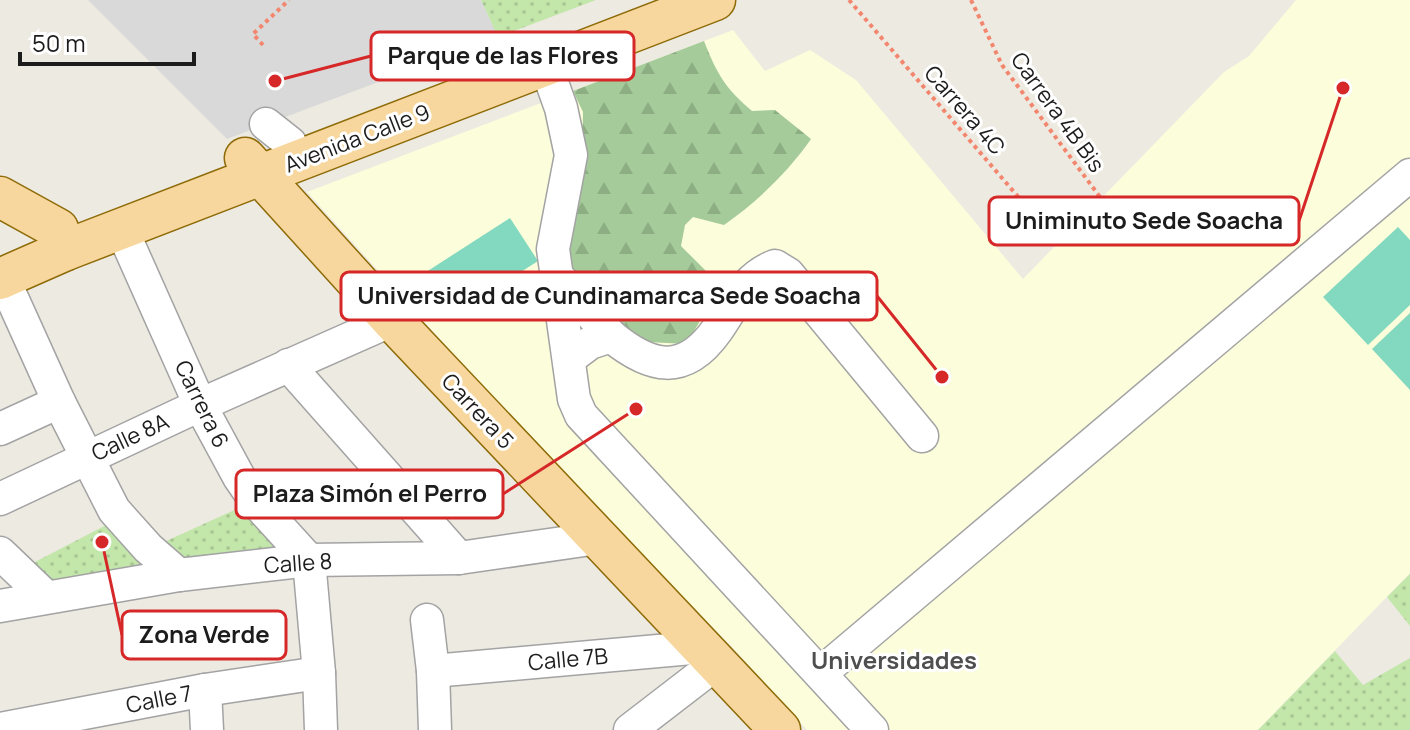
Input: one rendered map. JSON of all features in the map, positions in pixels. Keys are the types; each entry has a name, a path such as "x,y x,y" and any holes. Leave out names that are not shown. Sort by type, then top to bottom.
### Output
{"main road":[{"name":"Avenida Calle 9","path":"62,240 122,230 253,167 278,134 651,0"},
{"name":"Avenida Calle 9","path":"1,270 110,212 253,167 301,159 715,0"},
{"name":"Carrera 5","path":"253,167 392,320 780,730"},
{"path":"0,197 62,240"}],"street":[{"path":"546,66 561,108 571,155 553,249 574,399 581,415 872,730"},
{"path":"821,673 1410,175"},
{"name":"Carrera 6","path":"122,230 200,405 239,477 257,503 309,560"},
{"path":"558,277 611,336 633,354 648,361 673,362 692,355 716,331 738,294 763,271 775,266 781,268 922,436"},
{"path":"1,270 59,402 114,510 148,548 179,575"},
{"name":"Calle 8A","path":"0,499 200,405 392,320"},
{"path":"570,358 590,343 611,336"},
{"path":"288,365 459,558"},
{"path":"0,429 59,402"},
{"name":"Calle 8","path":"0,606 179,575 309,560 459,558 598,538"},
{"path":"0,553 45,596"},
{"path":"309,560 321,730"},
{"path":"427,620 435,730"},
{"path":"630,730 710,655"},
{"name":"Calle 7B","path":"433,671 710,655"},
{"name":"Calle 7","path":"0,729 205,690 319,673"},
{"path":"205,690 207,730"}],"path":[{"path":"263,45 253,34 289,0"},
{"name":"Carrera 4C","path":"849,0 1057,242"},
{"name":"Carrera 4B Bis","path":"971,0 1002,65 1100,197"}],"shaded area":[{"path":"88,0 481,0 498,37 227,139"},
{"path":"1296,0 1410,0 1410,573 1258,730 807,730 733,648 564,476 307,192 733,30 765,71 810,50 856,80 1023,279 1224,72 1249,56"}],"green space":[{"path":"481,0 596,0 498,37"},
{"path":"704,41 723,80 743,103 752,111 775,110 811,139 771,186 724,225 693,217 685,225 681,246 711,276 707,304 686,344 648,342 603,316 567,263 582,154 583,112 573,91"},
{"path":"510,218 538,261 451,317 423,274"},
{"path":"1398,227 1410,240 1410,305 1368,345 1323,297"},
{"path":"1410,313 1410,390 1372,349"},
{"path":"241,507 286,556 194,567 164,542"},
{"path":"114,521 155,574 54,587 33,563"},
{"path":"1410,574 1410,626 1387,597"},
{"path":"1335,651 1363,685 1410,658 1410,730 1258,730"}],"place":[{"name":"Parque de las Flores","path":"275,81"},
{"name":"Uniminuto Sede Soacha","path":"1343,88"},
{"name":"Universidad de Cundinamarca Sede Soacha","path":"942,377"},
{"name":"Plaza Simón el Perro","path":"636,409"},
{"name":"Zona Verde","path":"102,542"}],"district":[{"name":"Universidades","path":"894,661"}]}
